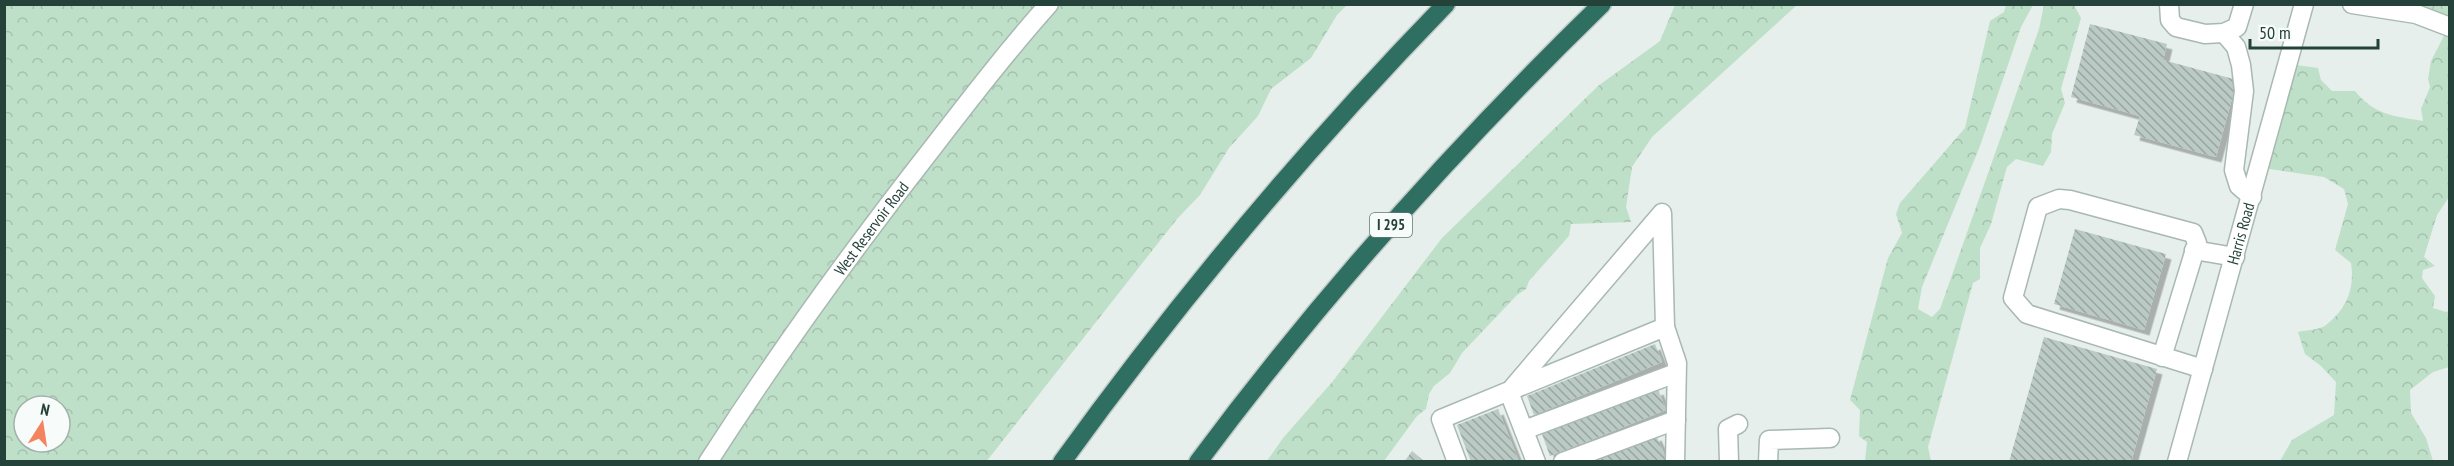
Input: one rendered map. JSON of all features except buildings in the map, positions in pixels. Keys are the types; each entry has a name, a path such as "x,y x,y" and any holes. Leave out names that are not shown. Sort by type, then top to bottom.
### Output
{"highway":[{"path":"1062,462 1167,322 1253,217 1377,76 1446,4"},
{"name":"I 295","path":"1198,462 1282,353 1402,212 1508,99 1602,4"}],"street":[{"name":"West Reservoir Road","path":"708,462 797,327 883,210 978,89 1049,4"},
{"path":"2169,4 2170,20 2176,27 2205,34 2224,33 2237,27 2244,4"},
{"name":"Harris Road","path":"2177,462 2304,4"},
{"path":"2352,4 2418,10 2450,27"},
{"path":"2224,33 2236,47 2244,91 2234,170 2239,186 2252,197"},
{"path":"2162,357 2197,243 2193,233 2070,200 2059,199 2038,207 2013,298 2027,314 2162,357 2203,369"},
{"path":"1509,392 1662,213 1665,327 1677,363 1676,462"},
{"path":"2194,250 2235,257"},
{"path":"1457,462 1441,419 1665,327"},
{"path":"1524,430 1676,373"},
{"path":"1509,392 1536,462"},
{"path":"1563,462 1676,420"},
{"path":"1728,462 1728,429 1738,424"},
{"path":"1768,462 1769,440 1830,438"}],"green space":[{"path":"4,5 1347,5 1337,15 1311,58 1271,89 1258,116 1229,148 1200,195 1177,219 986,462 5,461"},
{"path":"1675,5 1797,5 1652,137 1632,167 1626,207 1631,222 1571,224 1569,236 1529,281 1526,289 1517,295 1462,353 1450,373 1434,386 1429,394 1426,409 1417,416 1384,461 1267,461 1283,438 1333,381 1442,238 1598,86 1660,41"},
{"path":"2006,5 2033,5 2021,27 1980,146 1922,287 1918,309 1932,317 1940,309 2039,29 2044,5 2074,5 2081,18 2061,89 2065,103 2052,134 2051,152 2043,166 2016,159 2007,167 1991,224 1980,248 1980,279 1973,283 1928,447 1931,461 1865,461 1867,442 1859,436 1860,410 1850,400 1888,258 1902,233 1896,214 1900,203 1965,128 1990,21 2004,12"},
{"path":"2375,5 2449,5 2449,26"},
{"path":"2449,26 2449,197 2437,215 2424,257 2435,266 2423,270 2422,278 2435,296 2433,308 2449,311 2449,367 2433,372 2410,390 2411,413 2426,438 2433,461 2280,461 2292,440 2334,415 2336,382 2321,366 2305,354 2298,332 2323,327 2333,319 2348,297 2352,281 2351,263 2335,250 2348,204 2344,189 2324,177 2256,167 2282,63 2318,68 2321,80 2332,91 2355,91 2377,110 2394,116 2423,121 2421,109 2430,87 2428,79 2431,61"}]}
